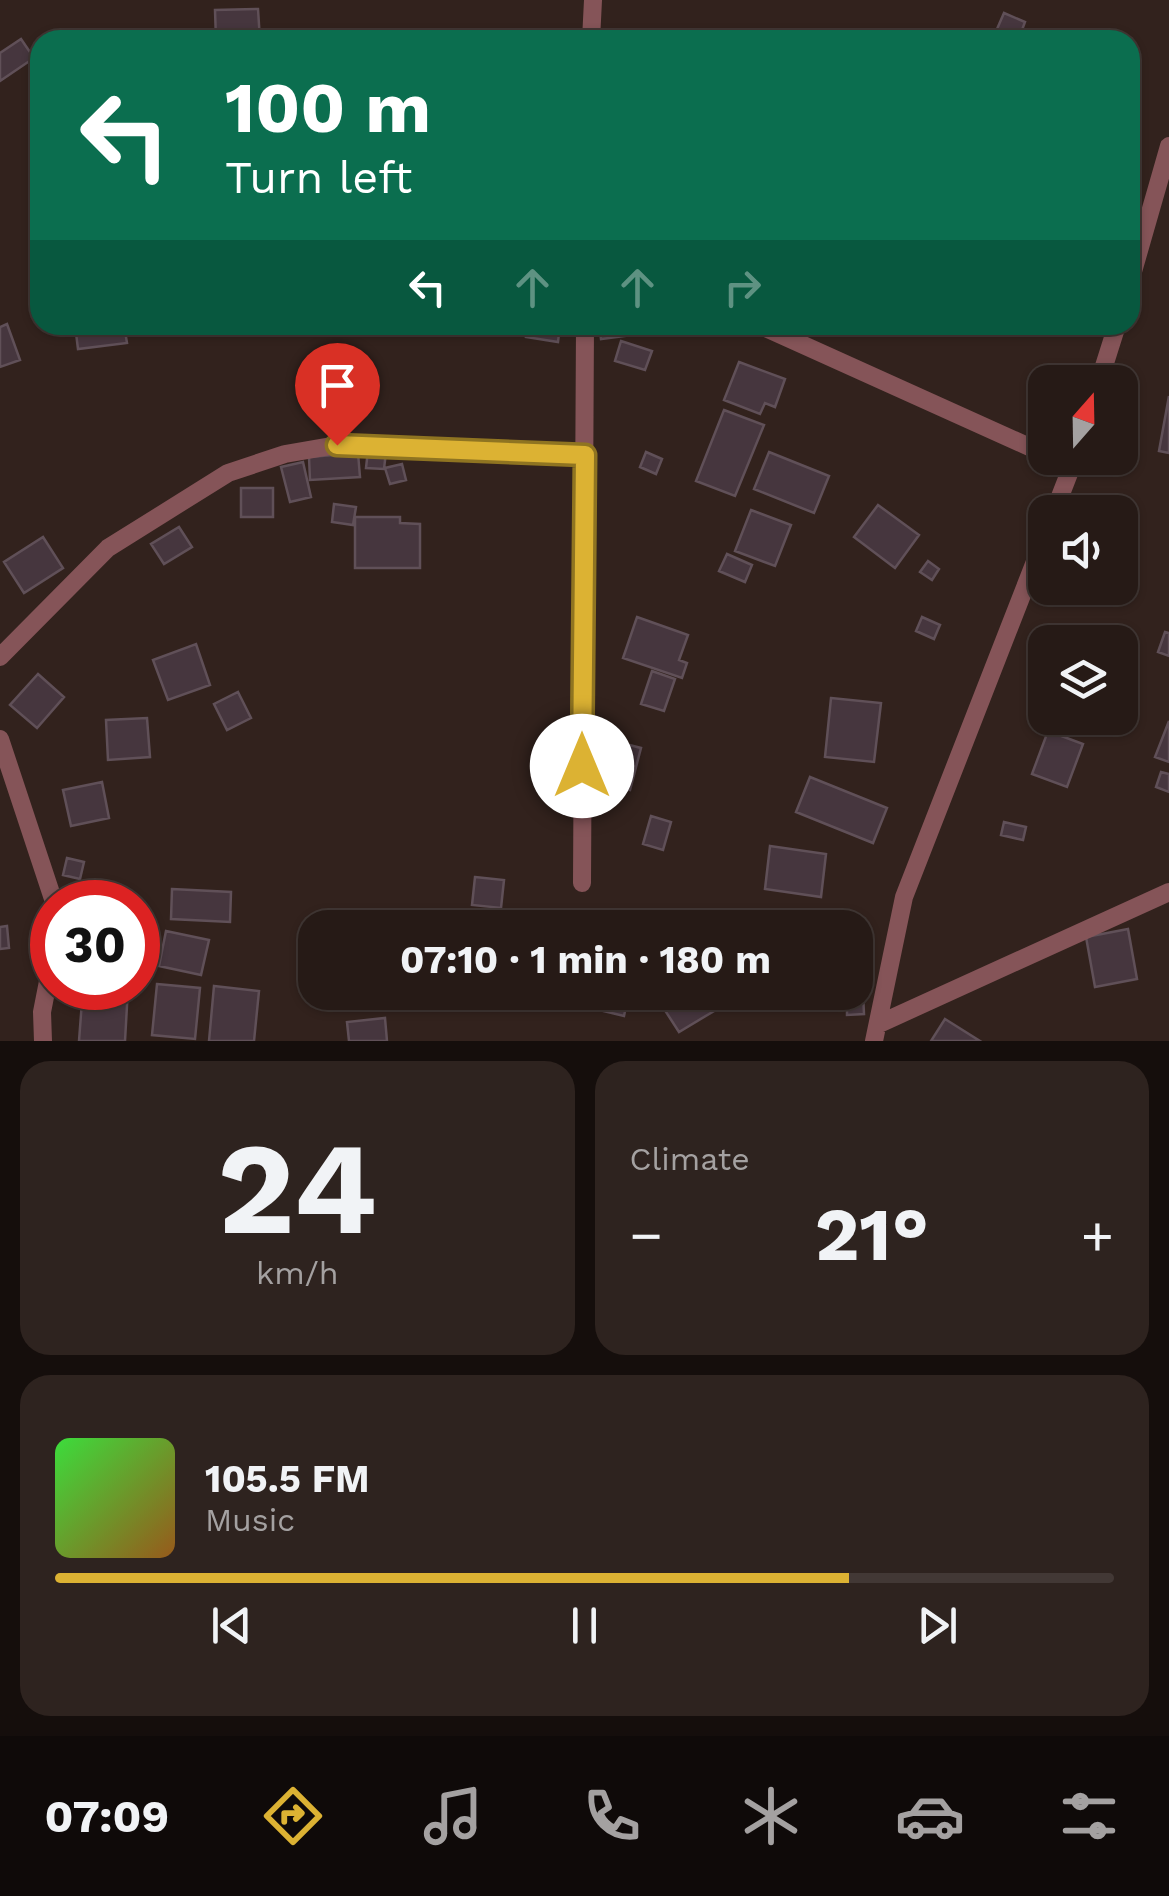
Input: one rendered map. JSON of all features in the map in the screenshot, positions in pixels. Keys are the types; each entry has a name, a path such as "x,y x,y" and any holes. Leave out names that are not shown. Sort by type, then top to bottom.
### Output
{"street":[{"path":"592,30 593,0"},
{"path":"1140,247 1169,146"},
{"path":"582,882 586,335"},
{"path":"782,335 1028,446"},
{"path":"1103,365 1113,335"},
{"path":"0,657 108,548 228,474 286,454 337,445 585,455"},
{"path":"876,1032 904,897 1028,580"},
{"path":"0,739 47,880"},
{"path":"876,1032 1169,892"},
{"path":"42,1010 42,1041"}],"building":[{"path":"258,9 259,30 216,30 215,10"},
{"path":"1004,13 1025,22 1022,30 997,29"},
{"path":"21,39 30,52 30,61 0,81 0,53"},
{"path":"7,324 20,360 0,367 0,327"},
{"path":"76,335 126,335 127,343 78,349"},
{"path":"526,335 559,335 558,342"},
{"path":"621,341 652,351 645,370 615,361"},
{"path":"739,362 785,379 775,407 765,403 760,414 724,400"},
{"path":"1169,396 1169,453 1159,451"},
{"path":"724,410 764,425 735,496 696,481"},
{"path":"368,450 386,452 384,469 366,468"},
{"path":"646,452 662,459 656,474 640,467"},
{"path":"769,452 829,476 814,513 754,489"},
{"path":"358,453 360,477 310,480 309,457"},
{"path":"303,462 311,497 290,502 281,467"},
{"path":"402,464 406,480 390,484 385,468"},
{"path":"241,488 273,488 273,517 241,517"},
{"path":"334,504 356,507 353,525 332,522"},
{"path":"878,505 919,535 895,568 854,537"},
{"path":"751,510 791,525 775,566 735,551"},
{"path":"355,517 400,517 400,523 420,524 420,568 355,568"},
{"path":"179,527 192,547 164,564 151,544"},
{"path":"43,537 63,568 24,593 4,562"},
{"path":"727,554 752,565 745,582 719,571"},
{"path":"928,561 939,569 932,580 920,572"},
{"path":"637,617 688,635 679,660 687,663 682,678 623,658"},
{"path":"922,617 940,625 934,639 916,631"},
{"path":"1165,632 1169,633 1169,656 1158,652"},
{"path":"196,644 210,685 168,700 153,660"},
{"path":"652,671 675,679 664,711 641,704"},
{"path":"38,674 64,697 37,728 10,705"},
{"path":"238,692 251,718 227,730 214,704"},
{"path":"831,698 881,703 874,762 825,757"},
{"path":"147,718 150,757 108,760 106,720"},
{"path":"1169,721 1169,762 1155,757"},
{"path":"1047,735 1083,744 1067,787 1032,774"},
{"path":"602,738 641,748 630,790 591,780"},
{"path":"1161,772 1169,774 1169,792 1156,787"},
{"path":"810,777 887,808 873,843 796,812"},
{"path":"102,782 109,818 71,826 63,790"},
{"path":"651,816 671,822 663,850 643,844"},
{"path":"1004,822 1026,827 1023,840 1001,835"},
{"path":"770,846 826,854 821,897 765,889"},
{"path":"67,858 84,862 80,879 63,875"},
{"path":"475,877 504,880 501,908 472,905"},
{"path":"172,889 231,892 230,922 171,919"},
{"path":"7,926 9,948 0,949 0,927"},
{"path":"1128,929 1137,979 1095,987 1086,937"},
{"path":"166,931 209,940 201,975 160,966"},
{"path":"160,984 200,988 195,1039 152,1035 154,1010 160,1010"},
{"path":"214,986 259,991 254,1041 209,1041"},
{"path":"81,1010 127,1010 125,1041 79,1041"},
{"path":"599,1010 625,1010 624,1016"},
{"path":"665,1010 713,1010 714,1011 679,1032"},
{"path":"847,1010 864,1010 864,1014 847,1015"},
{"path":"385,1018 387,1041 349,1041 347,1022"},
{"path":"945,1019 980,1041 931,1041"}],"route":[{"path":"337,445 585,455 582,766"}]}
